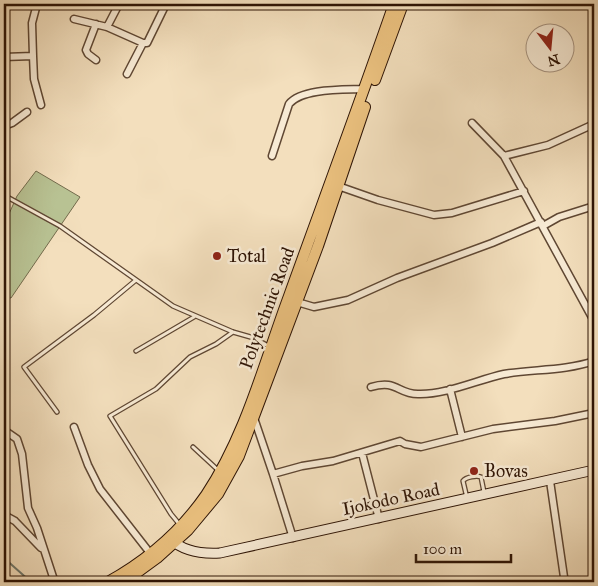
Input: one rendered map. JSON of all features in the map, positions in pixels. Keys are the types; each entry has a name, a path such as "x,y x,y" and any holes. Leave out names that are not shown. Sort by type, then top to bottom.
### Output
{"main road":[{"name":"Polytechnic Road","path":"108,582 125,573 176,534 198,506 220,471 241,429 365,89 394,4"},
{"name":"Polytechnic Road","path":"124,582 140,572 218,494 240,456 403,4"},
{"name":"Ijokodo Road","path":"176,534 195,550 203,553 220,553 594,470"}],"street":[{"path":"37,4 32,23 33,56 34,79 41,104"},
{"path":"108,27 119,4"},
{"path":"74,19 108,27 143,43 148,42 166,4"},
{"path":"96,24 86,50 96,60"},
{"path":"127,74 143,43"},
{"path":"4,57 33,56"},
{"path":"272,156 289,104 294,98 318,92 365,89"},
{"path":"4,126 12,123 26,112"},
{"path":"472,123 504,156 594,321"},
{"path":"504,156 548,145 594,124"},
{"path":"338,186 378,200 434,215 452,213 524,191"},
{"path":"296,302 311,307 318,307 348,300 397,278 559,217 594,206"},
{"path":"371,387 383,383 390,384 412,394 419,394 450,389 506,374 560,368 594,361"},
{"path":"450,389 462,437"},
{"path":"273,474 362,453 400,441 405,444 422,447 493,429 555,421 594,412"},
{"path":"254,418 293,538"},
{"path":"74,428 88,465 100,489 150,553"},
{"path":"4,430 18,439 23,460 28,508 37,528 54,580 57,582"},
{"path":"362,453 380,519"},
{"path":"550,481 564,577"},
{"path":"4,514 15,521 44,551"}],"lane":[{"path":"9,198 60,226 173,306 233,332 254,338 271,348"},
{"path":"57,412 24,367 88,320 136,280"},
{"path":"136,351 194,316"},
{"path":"176,534 171,514 110,416 156,389 190,357 216,344 233,332"},
{"path":"193,448 220,471"},
{"path":"467,499 463,481 466,478 481,477 485,495"}],"green space":[{"path":"36,171 80,197 11,298 4,297 4,225 17,196"}],"waterway":[{"path":"4,558 31,582"}],"place":[{"name":"Total","path":"217,256"},
{"name":"Bovas","path":"474,471"}]}
